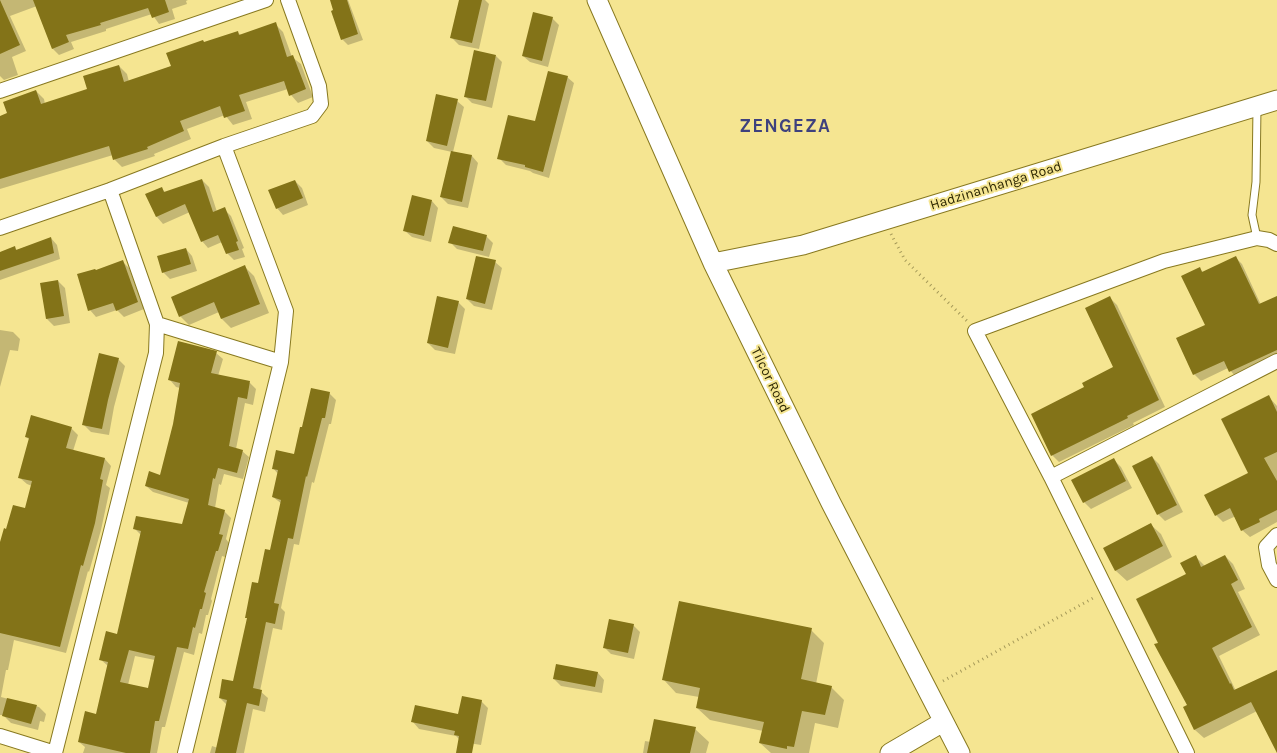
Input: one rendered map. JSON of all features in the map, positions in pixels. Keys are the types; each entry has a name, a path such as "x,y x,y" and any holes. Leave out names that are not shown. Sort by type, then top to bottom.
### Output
{"street":[{"path":"0,91 266,0"},
{"path":"0,228 312,116 321,104 319,86 288,0"},
{"name":"Tilcor Road","path":"597,0 713,263 831,503 960,753"},
{"name":"Hadzinanhanga Road","path":"713,263 803,245 1277,100"},
{"path":"185,753 281,362 286,312 224,146"},
{"path":"0,736 55,753 156,353 157,324 110,190"},
{"path":"1187,753 1051,477 976,331 1164,261 1257,238 1269,240 1277,244"},
{"path":"157,324 281,362"},
{"path":"1051,477 1277,361"},
{"path":"1277,535 1266,547 1269,565 1277,580"},
{"path":"890,753 944,722"}],"lane":[{"path":"1257,106 1256,182 1252,215 1257,238"}],"path":[{"path":"884,220 904,260 976,331"},
{"path":"927,690 1107,590"}],"building":[{"path":"0,0 20,45 0,54"},
{"path":"33,0 165,0 169,12 152,18 148,8 100,23 101,25 66,35 69,42 52,49"},
{"path":"330,0 347,0 358,34 341,40 331,11 333,10"},
{"path":"459,0 482,0 472,43 450,38"},
{"path":"533,12 553,17 542,61 522,56"},
{"path":"276,22 287,57 293,55 306,89 289,96 284,81 239,95 245,111 224,118 220,106 180,121 184,131 147,147 148,149 113,160 109,146 0,179 0,116 7,113 3,102 36,90 41,104 87,89 83,76 119,65 124,82 171,66 166,53 203,40 204,42 238,31 239,35"},
{"path":"474,50 496,55 486,101 464,97"},
{"path":"548,71 568,76 543,172 525,167 525,165 497,159 508,115 535,121"},
{"path":"436,94 458,99 447,146 426,141"},
{"path":"451,151 472,155 462,202 440,197"},
{"path":"202,179 213,212 225,207 238,241 236,242 239,250 226,254 218,235 201,242 185,204 156,217 145,194 162,187 164,192"},
{"path":"295,180 303,198 276,209 268,190"},
{"path":"412,195 432,200 424,236 403,231"},
{"path":"453,226 487,235 483,251 448,243"},
{"path":"51,237 54,253 0,271 0,252 15,246 16,250"},
{"path":"186,248 191,264 162,273 157,256"},
{"path":"476,256 496,260 485,304 466,299"},
{"path":"1236,256 1259,304 1277,296 1277,350 1229,372 1224,361 1193,375 1176,338 1205,325 1181,276 1200,267 1202,272"},
{"path":"123,260 138,302 116,311 113,303 88,311 77,274 96,270"},
{"path":"245,265 260,304 221,319 214,302 179,317 171,297"},
{"path":"58,280 64,316 46,319 40,283"},
{"path":"437,296 459,301 448,348 427,343"},
{"path":"1110,296 1159,400 1127,416 1128,418 1051,456 1031,414 1084,387 1082,383 1113,367 1085,308"},
{"path":"178,341 217,351 211,373 250,381 247,399 238,397 229,446 243,450 237,473 218,468 215,479 213,478 208,505 225,510 219,534 223,535 218,551 216,551 204,592 206,593 202,609 200,609 195,628 193,627 188,649 177,647 159,721 155,721 150,753 126,753 78,742 85,711 96,714 108,662 99,660 106,631 117,634 141,531 133,529 136,516 182,524 189,499 145,486 149,471 160,475 173,424 180,383 168,380","holes":["129,650 155,656 148,688 120,682"]},
{"path":"99,353 119,358 102,429 82,425"},
{"path":"311,388 330,392 325,418 322,418 306,476 293,539 288,538 274,603 279,604 275,624 266,622 253,688 262,690 259,706 247,703 236,753 215,753 227,700 219,698 222,679 233,681 247,618 245,618 252,582 258,583 265,549 270,550 281,500 272,497 278,470 272,469 276,450 294,454"},
{"path":"1269,395 1277,412 1277,452 1264,458 1277,481 1277,510 1259,519 1260,522 1241,531 1230,508 1215,516 1204,495 1248,473 1221,419"},
{"path":"31,415 72,427 66,448 105,458 100,479 103,480 95,523 83,566 81,565 60,647 0,633 0,542 13,505 25,508 32,481 18,478 29,438 25,437"},
{"path":"1152,456 1177,505 1157,515 1132,466"},
{"path":"1114,458 1126,481 1083,503 1071,480"},
{"path":"1151,523 1163,546 1115,571 1103,548"},
{"path":"1196,555 1201,567 1225,555 1238,580 1231,584 1252,627 1212,648 1234,690 1277,670 1277,753 1251,702 1194,730 1183,707 1187,705 1154,644 1158,643 1136,599 1186,574 1180,563"},
{"path":"679,601 812,628 801,679 832,686 825,715 802,711 794,747 787,746 787,749 759,743 764,722 696,708 700,688 662,680"},
{"path":"609,619 634,624 628,653 603,648"},
{"path":"556,664 598,672 595,687 553,679"},
{"path":"462,696 482,700 472,753 456,753 459,736 454,735 455,731 411,722 415,705 458,714"},
{"path":"7,698 37,705 31,724 2,716"},
{"path":"654,719 696,727 690,753 647,753"}],"district":[{"name":"ZENGEZA","path":"785,127"}]}
